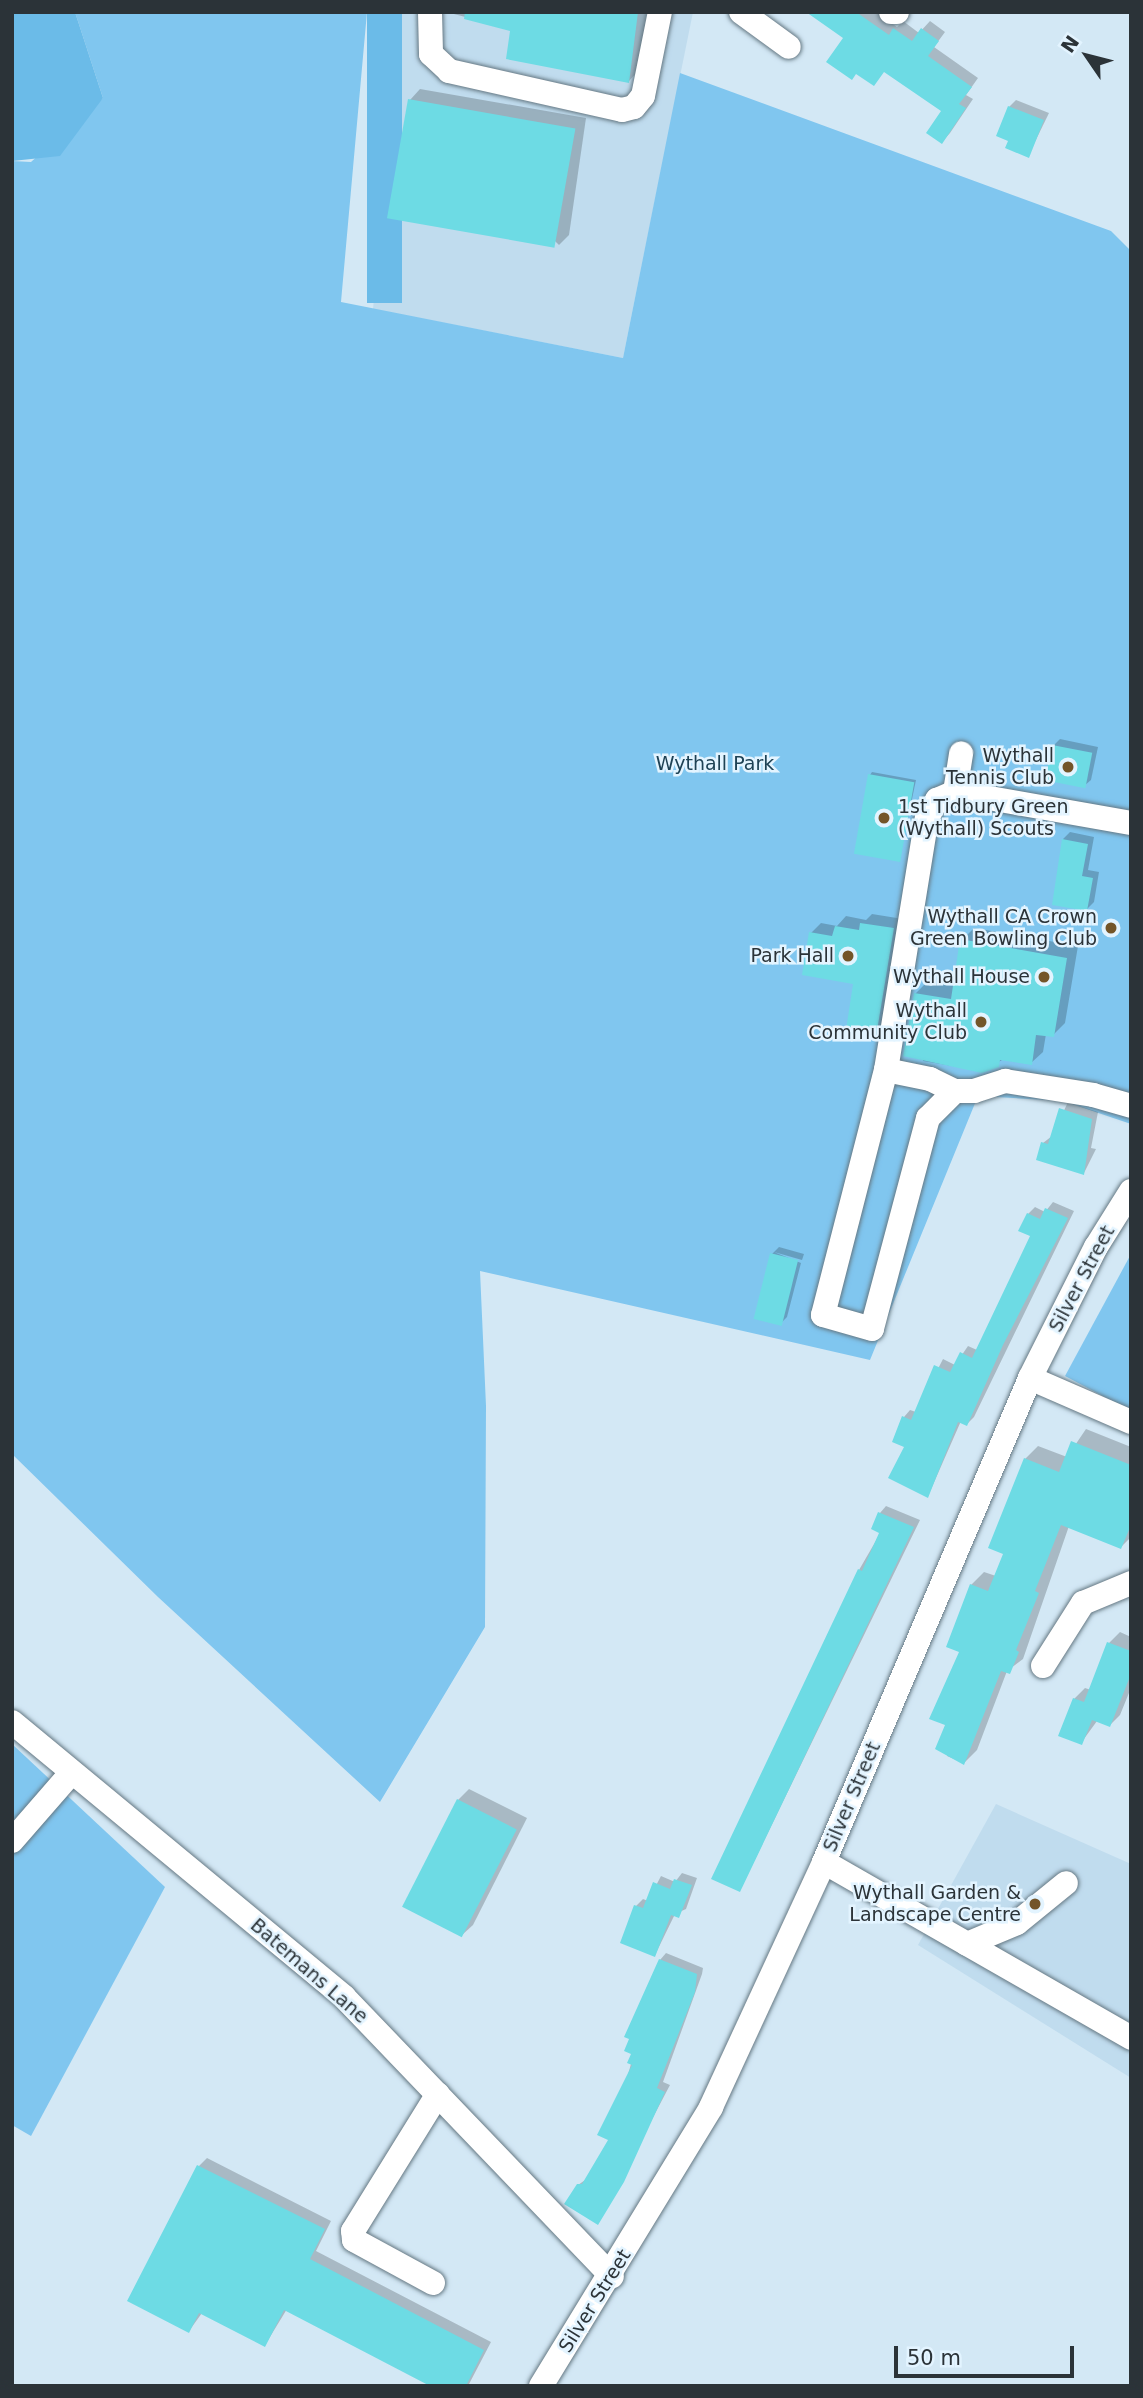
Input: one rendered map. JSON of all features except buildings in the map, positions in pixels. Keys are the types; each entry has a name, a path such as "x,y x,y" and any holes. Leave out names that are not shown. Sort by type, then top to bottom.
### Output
{"street":[{"path":"430,12 430,54 449,71 622,110 634,107 643,96 660,12"},
{"path":"741,12 789,47"},
{"path":"891,12 897,12"},
{"path":"955,792 961,753"},
{"path":"955,1091 928,1118 872,1329 823,1315 886,1070 927,818 937,800 955,792 1131,823"},
{"path":"886,1070 930,1079 955,1091 974,1091 1006,1081 1093,1094 1131,1106"},
{"name":"Silver Street","path":"541,2386 612,2276 711,2107 824,1862 1030,1378 1096,1247 1131,1191"},
{"path":"1030,1378 1131,1422"},
{"path":"1043,1666 1083,1603 1131,1583"},
{"name":"Batemans Lane","path":"12,1722 344,1997 612,2276"},
{"path":"12,1841 72,1772"},
{"path":"824,1862 1131,2038"},
{"path":"967,1944 1017,1923 1066,1883"},
{"path":"433,2283 354,2240 353,2231 438,2094"}],"shaded area":[{"path":"12,12 75,12 103,98 60,156 12,161"},
{"path":"367,12 402,12 402,303 367,303"},
{"path":"402,12 693,12 623,358 373,309"},
{"name":"Wythall Garden & Landscape Centre","path":"996,1804 1131,1864 1131,2078 918,1945"}],"green space":[{"name":"Wythall Park","path":"75,12 367,12 341,302 623,358 680,73 1111,231 1131,251 1131,1124 1063,1101 978,1096 870,1360 480,1271 486,1406 485,1627 380,1802 158,1597 12,1454 12,161 31,162 103,98"},
{"path":"1131,1254 1131,1411 1065,1376"},
{"path":"12,1744 165,1887 31,2136 12,2125"}],"place":[{"name":"Wythall Tennis Club","path":"1068,767"},
{"name":"1st Tidbury Green (Wythall) Scouts","path":"884,818"},
{"name":"Wythall CA Crown Green Bowling Club","path":"1111,928"},
{"name":"Park Hall","path":"848,956"},
{"name":"Wythall House","path":"1044,977"},
{"name":"Wythall Community Club","path":"981,1022"},
{"name":"Wythall Garden & Landscape Centre","path":"1035,1904"}]}
